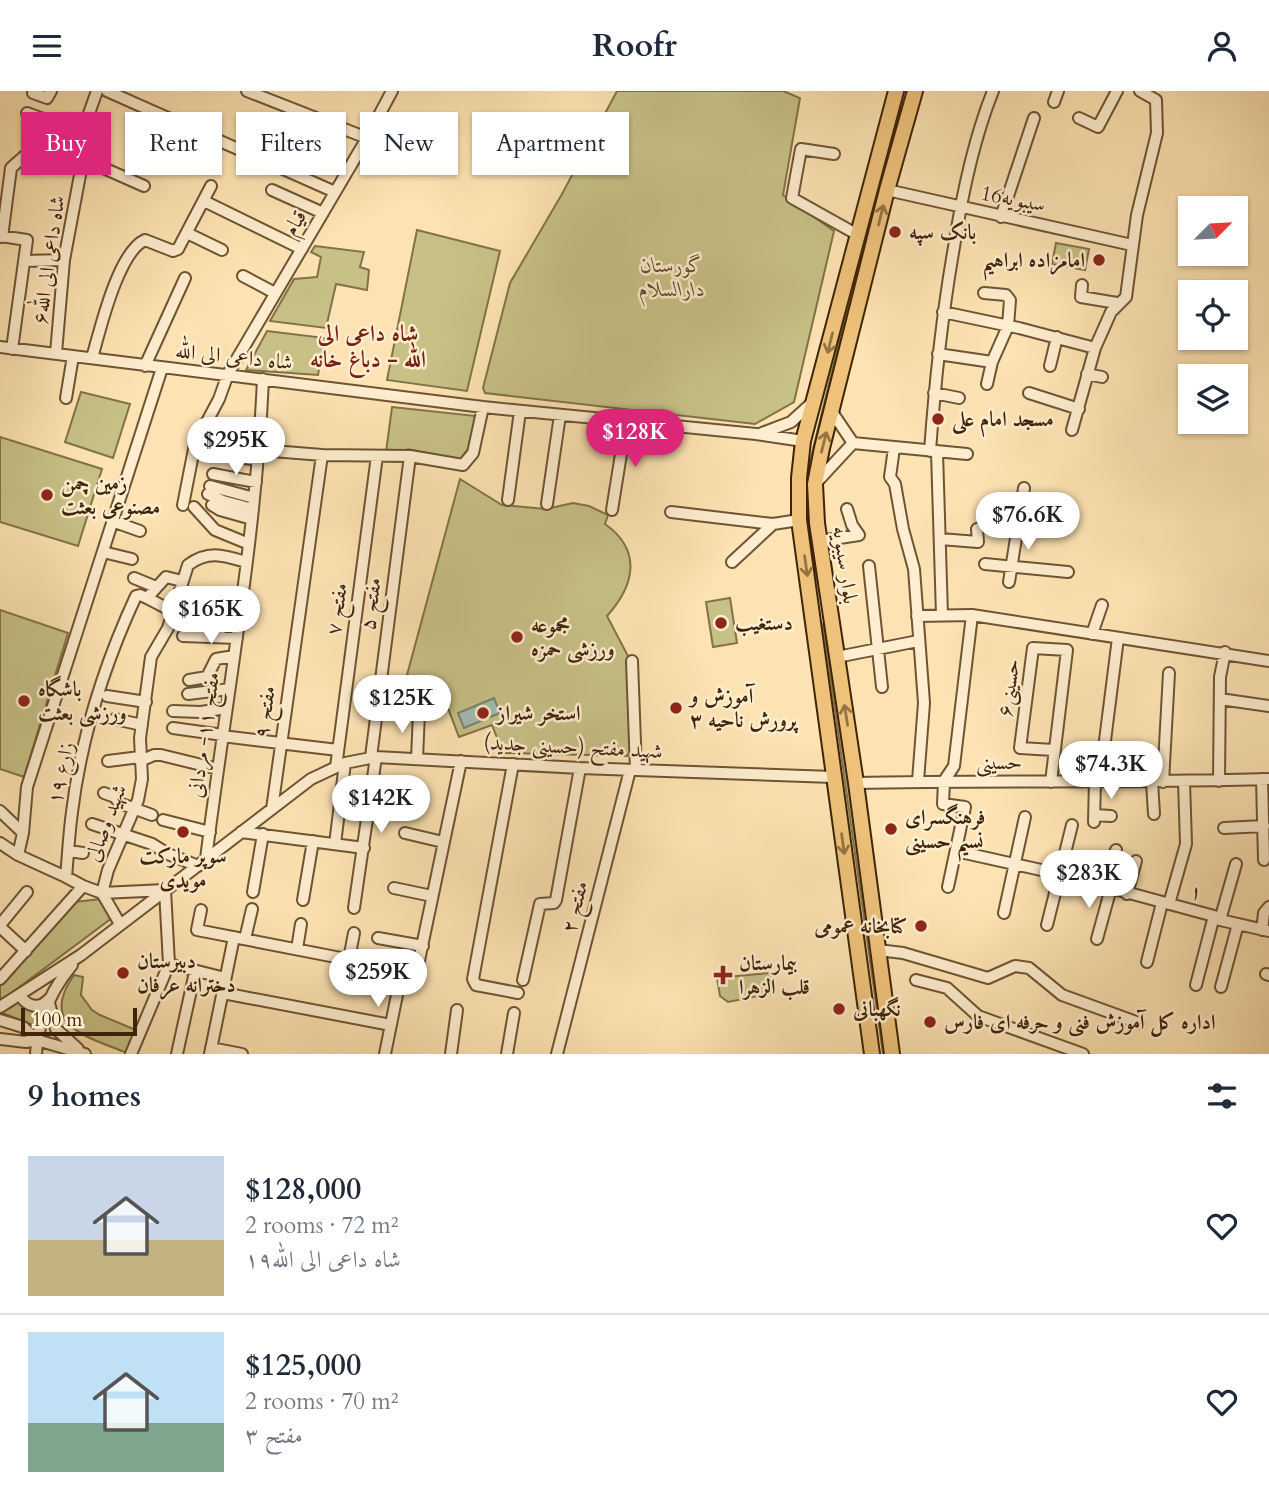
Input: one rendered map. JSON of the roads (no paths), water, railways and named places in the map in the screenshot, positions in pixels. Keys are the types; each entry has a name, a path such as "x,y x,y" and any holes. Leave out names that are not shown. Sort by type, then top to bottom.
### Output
{"main road":[{"name":"بلوار سیبویه","path":"872,1054 799,520 799,478 803,442 896,91"},
{"name":"بلوار سیبویه","path":"892,1054 856,782 827,595 816,484 822,448 864,281 915,91"},
{"path":"847,277 864,281"},
{"path":"809,594 814,601 827,595"},
{"path":"813,623 819,616 827,617 831,621"}],"street":[{"path":"33,93 47,98 51,91"},
{"name":"شاه داعی الی الله۶","path":"90,112 97,91"},
{"path":"107,91 335,193"},
{"path":"247,91 360,135"},
{"path":"281,103 286,91"},
{"name":"قیام","path":"381,112 392,91"},
{"path":"942,615 940,539 933,452 934,393 943,312 960,208 982,118 993,91"},
{"path":"1054,102 1058,91"},
{"path":"1079,118 1098,127 1117,91"},
{"path":"1072,430 1095,348 1116,303 1126,297 1137,215 1157,133 1159,96 1140,91"},
{"path":"1001,217 1034,118"},
{"path":"834,154 801,149 792,198 858,235"},
{"name":"قیام","path":"249,544 215,530 188,506 195,444 219,399 228,374 360,151"},
{"path":"12,349 27,240 1,236 4,190 11,168 21,159"},
{"path":"111,171 144,186"},
{"name":"شاه داعی الی الله۶","path":"57,353 64,260 80,175"},
{"path":"92,358 128,257 141,241 145,240 173,251 178,249 211,186"},
{"path":"272,190 323,213"},
{"name":"سیبویه16","path":"887,190 1132,245"},
{"path":"204,201 302,249"},
{"path":"187,233 222,250"},
{"path":"24,261 64,260"},
{"path":"243,276 275,293"},
{"path":"145,366 185,278"},
{"path":"1082,285 1081,297 1116,303"},
{"path":"984,293 1008,297 1008,326 992,362 987,384"},
{"path":"943,312 1095,348"},
{"path":"1050,366 1057,337"},
{"name":"شاه داعی الی الله","path":"0,347 484,407 803,442"},
{"path":"938,354 992,362"},
{"path":"66,398 73,356"},
{"path":"18,855 27,787 162,368"},
{"path":"1087,374 1102,377"},
{"name":"مفتح ۱۱- مردانی","path":"202,862 210,832 249,544 259,455 262,379"},
{"path":"934,393 959,398"},
{"path":"1029,393 1079,409"},
{"path":"756,435 791,422 803,414 816,398"},
{"path":"216,450 230,456 410,456 463,465 473,453 484,407"},
{"path":"508,500 520,411"},
{"path":"832,412 853,443 967,454"},
{"path":"547,504 560,415"},
{"path":"612,510 626,423"},
{"path":"816,484 853,443"},
{"path":"894,448 890,477 895,484 914,569 924,703 918,781"},
{"name":"مفتح ۹","path":"272,809 284,743 322,455"},
{"name":"مفتح ۷","path":"335,844 341,765 338,750 377,456"},
{"name":"مفتح ۵","path":"354,908 410,456"},
{"path":"211,490 256,482"},
{"path":"1009,582 1024,488"},
{"path":"211,490 220,510 253,509"},
{"path":"211,490 253,509"},
{"path":"820,541 859,535 852,525 847,509"},
{"path":"671,512 773,524 799,520"},
{"path":"112,521 140,531"},
{"path":"732,562 773,524"},
{"path":"1002,526 1018,526"},
{"path":"940,539 978,542 977,529"},
{"path":"1015,543 1029,546"},
{"path":"103,552 132,559"},
{"name":"شهید وصالی","path":"102,893 108,870 134,809 142,779 142,725 151,657 168,628 188,565 206,555 214,554 246,562"},
{"path":"985,564 1068,572"},
{"path":"869,566 882,687"},
{"path":"134,578 156,587 166,577 182,581"},
{"name":"۱۹ زارع","path":"66,877 72,811 105,675 136,596 147,598 156,587"},
{"path":"147,598 174,612"},
{"path":"1092,633 1102,605"},
{"path":"917,616 972,615 1266,660"},
{"path":"948,887 965,807 943,804 944,781 954,766 972,615"},
{"path":"185,631 237,635"},
{"path":"1111,816 1094,818 1118,638"},
{"path":"837,657 918,641"},
{"name":"حسینی۶","path":"1051,782 1067,650 1033,649 1020,748 1054,750"},
{"path":"1219,781 1220,677 1225,652"},
{"path":"189,680 206,677 216,659 234,656"},
{"name":"مفتح ۲","path":"557,1054 633,770 632,661"},
{"path":"1154,814 1169,673"},
{"path":"188,694 229,689"},
{"path":"107,696 146,702"},
{"path":"1220,699 1269,706"},
{"path":"173,711 201,712 226,708"},
{"path":"417,759 419,712"},
{"path":"115,719 142,725"},
{"path":"173,728 338,750"},
{"path":"108,761 161,755 218,769"},
{"name":"شهید مفتح (حسینی جدید)","path":"81,955 311,779 341,765 373,757 833,777"},
{"path":"201,910 197,930 402,970 417,970 461,761"},
{"path":"513,764 474,982 476,985 519,993"},
{"path":"523,979 540,904 554,903 556,900 580,768"},
{"path":"1266,779 1266,857"},
{"name":"حسینی","path":"856,782 1157,782 1266,779"},
{"path":"1147,962 1186,844 1184,781"},
{"path":"104,793 152,815"},
{"path":"0,811 23,833"},
{"path":"1004,912 1025,817"},
{"path":"163,820 210,832"},
{"path":"92,824 152,843 167,854 202,862"},
{"path":"1047,925 1072,825"},
{"path":"1224,828 1264,826"},
{"path":"241,832 363,848"},
{"path":"405,833 443,842"},
{"path":"253,892 262,834"},
{"path":"303,900 313,841"},
{"path":"0,843 18,855 102,893 165,890 169,964 131,1054"},
{"path":"1097,939 1116,850"},
{"path":"68,851 83,853"},
{"name":"۱","path":"956,851 1059,874 1266,931"},
{"path":"1127,894 1136,861"},
{"path":"1196,985 1236,864"},
{"path":"0,978 83,886"},
{"path":"394,888 432,896"},
{"path":"26,892 0,926 26,951"},
{"path":"102,893 120,924"},
{"path":"1266,931 1264,913 1269,907"},
{"path":"242,1054 210,1051 225,978 252,909"},
{"path":"297,949 302,924"},
{"path":"1221,987 1238,924"},
{"path":"349,959 354,933"},
{"path":"379,938 423,946"},
{"path":"878,950 903,953 988,978 1015,965 1029,968 1062,995 1139,1023"},
{"path":"0,1007 81,955"},
{"path":"20,995 27,1004 45,1004 61,978 81,955"},
{"path":"169,964 225,978"},
{"path":"385,1054 402,970"},
{"path":"177,1054 195,972"},
{"path":"916,980 947,988 978,1016 1083,1054"},
{"path":"223,992 391,1025"},
{"path":"36,1054 37,1040 49,999"},
{"path":"49,999 56,1029 83,1053"},
{"path":"451,1054 457,1010"},
{"path":"507,1054 514,1013"},
{"path":"0,1020 23,1027 37,1040 64,1051 83,1053"},
{"path":"0,1039 26,1042 37,1040"}],"water":[{"path":"494,698 500,713 464,728 458,713"}],"place":[{"name":"بانک سپه","path":"895,232"},
{"name":"امامزاده ابراهیم","path":"1099,260"},
{"name":"مسجد امام علی","path":"938,419"},
{"name":"زمین چمن مصنوعی بعثت","path":"47,495"},
{"name":"دستغیب","path":"721,623"},
{"name":"مجموعه ورزشی حمزه","path":"517,637"},
{"name":"باشگاه ورزشی بعثت","path":"24,701"},
{"name":"آموزش و پرورش ناحیه ۳","path":"676,708"},
{"name":"استخر شیراز","path":"483,713"},
{"name":"فرهنگسرای نسیم حسینی","path":"891,829"},
{"name":"سوپر مارکت مویدی","path":"183,832"},
{"name":"کتابخانه عمومی","path":"921,926"},
{"name":"دبیرستان دخترانه عرفان","path":"123,973"},
{"name":"بیمارستان قلب الزهرا","path":"723,975"},
{"name":"نگهبانی","path":"839,1009"},
{"name":"اداره کل آموزش فنی و حرفه ای فارس","path":"930,1022"}],"district":[{"name":"شاه داعی الی الله - دباغ خانه","path":"368,346"}],"park label":[{"name":"گورستان دارالسلام","path":"672,277"}]}
